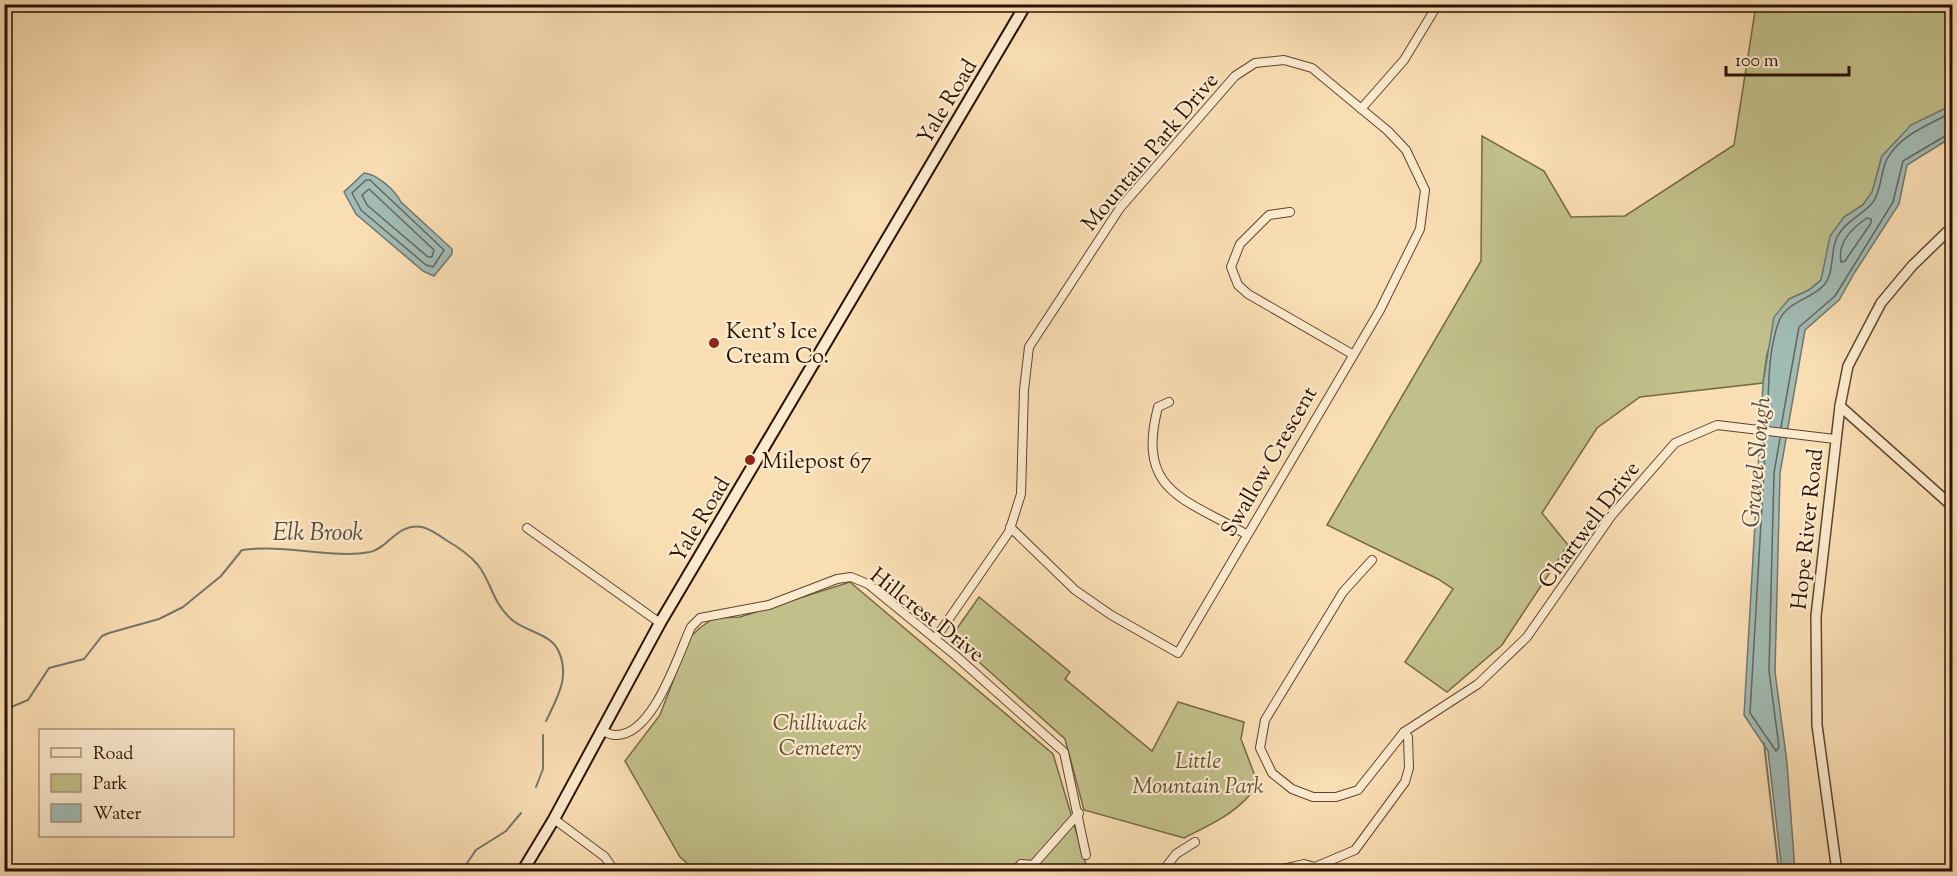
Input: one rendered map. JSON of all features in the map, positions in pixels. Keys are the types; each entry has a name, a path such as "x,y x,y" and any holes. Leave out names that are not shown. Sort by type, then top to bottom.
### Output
{"main road":[{"name":"Yale Road","path":"522,872 554,819 660,623 1026,4"}],"street":[{"path":"1361,109 1404,60 1438,4"},
{"name":"Mountain Park Drive","path":"935,639 1010,527 1021,494 1024,390 1029,347 1120,208 1235,76 1255,63 1284,60 1312,68 1361,109"},
{"name":"Swallow Crescent","path":"1010,527 1075,590 1111,615 1178,652 1380,310 1420,229 1425,190 1406,150 1388,130 1361,109"},
{"path":"1290,212 1269,215 1240,244 1231,267 1238,285 1248,294 1352,354"},
{"name":"Hope River Road","path":"1837,872 1817,725 1816,616 1840,406 1848,366 1881,303 1912,266 1953,227"},
{"path":"1169,402 1158,407 1154,425 1151,453 1158,475 1177,496 1246,534"},
{"path":"1840,406 1953,506"},
{"name":"Chartwell Drive","path":"1372,560 1343,592 1284,685 1265,720 1260,748 1272,773 1292,789 1313,797 1336,797 1358,790 1404,732 1425,716 1478,684 1527,637 1612,515 1675,443 1717,425 1735,425 1835,439"},
{"path":"527,528 660,623"},
{"name":"Hillcrest Drive","path":"601,730 615,735 628,731 659,703 684,643 699,618 769,605 837,579 851,577 868,584 935,639 1064,752 1079,813 1086,855"},
{"path":"1270,872 1304,864 1315,867 1355,850 1405,782 1409,768 1409,747 1408,737 1404,732"},
{"path":"1014,872 1021,864 1033,868 1079,813"},
{"path":"554,819 604,857 615,872"},
{"path":"1162,872 1176,854 1195,842"}],"green space":[{"path":"1756,5 1952,5 1952,105 1882,156 1873,192 1863,205 1844,217 1821,280 1809,290 1789,299 1767,354 1763,383 1640,397 1597,428 1542,513 1568,545 1502,645 1447,692 1405,662 1453,589 1438,579 1327,525 1481,261 1482,136 1544,171 1571,217 1625,216 1734,145"},
{"name":"Chilliwack Cemetery","path":"850,582 1053,754 1088,871 696,871 680,857 625,761 660,715 690,637 714,618 740,617"},
{"name":"Little Mountain Park","path":"979,597 1070,672 1065,679 1152,751 1178,702 1244,722 1241,739 1258,784 1251,794 1234,809 1184,838 1084,810 1065,739 951,637"}],"water":[{"path":"1952,105 1952,137 1907,165 1899,204 1839,300 1805,330 1780,473 1775,672 1787,763 1795,871 1782,871 1768,751 1744,715 1763,383 1774,317 1789,299 1809,290 1821,280 1830,236 1844,217 1863,205 1872,192 1882,156 1911,125"},
{"path":"364,173 385,183 401,202 452,249 452,254 434,276 423,271 356,214 344,192"}],"waterway":[{"name":"Elk Brook","path":"4,710 28,700 49,668 84,659 102,636 159,619 183,607 221,576 242,550 275,549 356,554 377,550 399,532 413,527 422,527 455,545 475,561 505,613 517,623 550,641 559,652 563,679 546,721"},
{"name":"Elk Brook","path":"536,787 543,769 543,735"},
{"name":"Gravel Slough","path":"1764,743 1779,872"},
{"name":"Elk Brook","path":"461,872 476,850 506,831 521,813"}],"place":[{"name":"Kent's Ice Cream Co.","path":"714,343"},
{"name":"Milepost 67","path":"750,460"}]}
